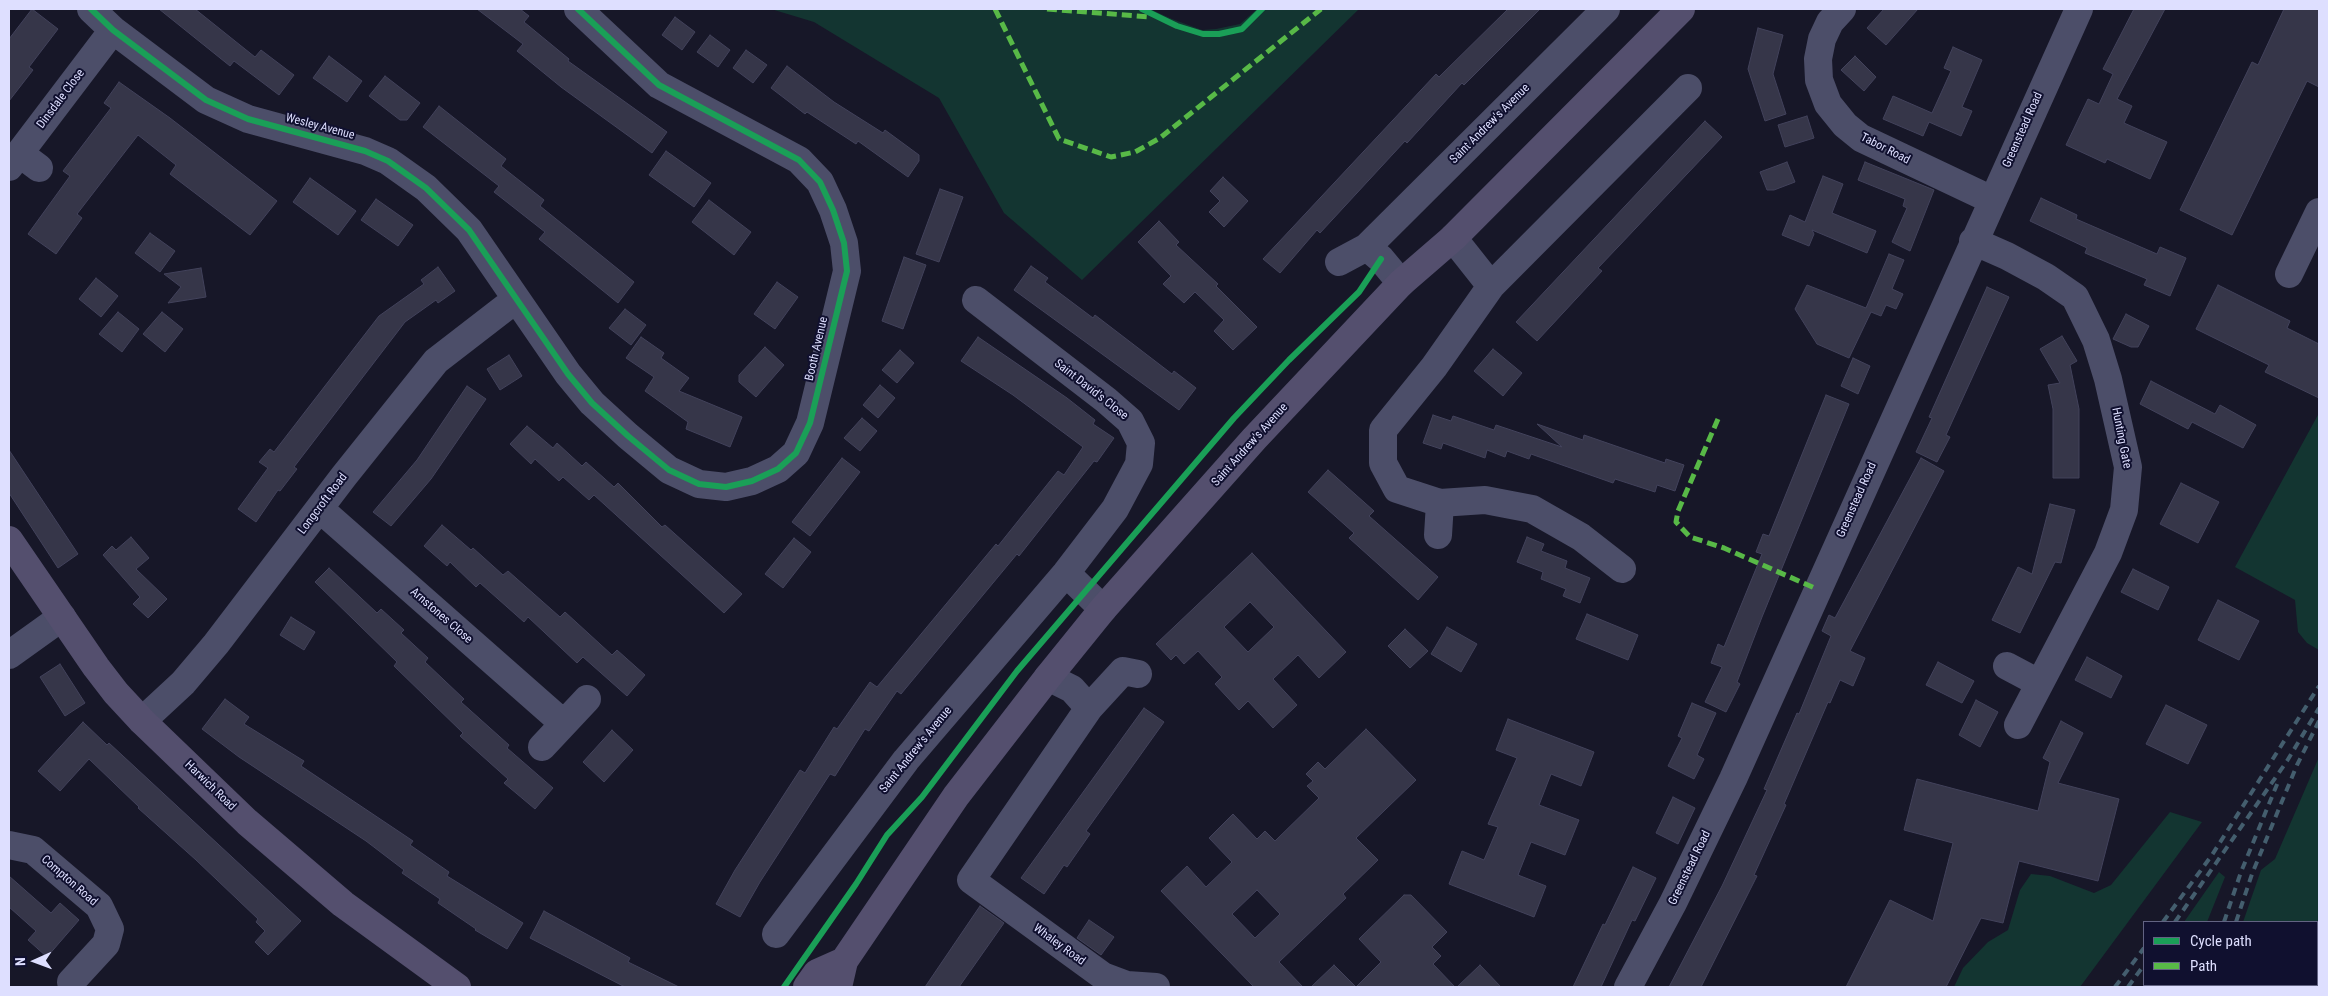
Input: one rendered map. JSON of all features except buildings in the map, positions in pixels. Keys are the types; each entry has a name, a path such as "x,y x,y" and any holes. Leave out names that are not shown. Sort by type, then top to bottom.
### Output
{"main road":[{"name":"Saint Andrew's Avenue","path":"838,987 844,961 956,796 1048,676 1103,609 1254,439 1400,283 1453,238 1681,9"},
{"name":"Harwich Road","path":"9,540 116,693 142,721 247,822 343,904 458,987"},
{"path":"806,987 816,973 844,961"}],"street":[{"name":"Wesley Avenue","path":"91,9 113,30 206,100 248,118 339,142 388,161 426,188 469,230 515,300"},
{"name":"Booth Avenue","path":"515,300 568,374 592,402 669,470 698,484 726,487 752,481 778,469 796,453 810,423 820,388 847,271 844,243 820,182 800,160 659,85 578,9"},
{"name":"Saint Andrew's Avenue","path":"1339,262 1367,247 1606,9"},
{"name":"Tabor Road","path":"1842,9 1830,22 1822,38 1818,59 1819,80 1828,104 1845,125 1862,138 1992,200"},
{"name":"Greenstead Road","path":"1628,987 1673,903 1733,779 1973,241 2080,9"},
{"name":"Dinsdale Close","path":"23,163 113,30"},
{"path":"1622,569 1581,537 1532,510 1485,500 1440,503 1397,489 1383,463 1383,430 1434,367 1491,286 1688,88"},
{"path":"2288,274 2319,212"},
{"path":"1453,238 1491,286"},
{"name":"Hunting Gate","path":"1973,241 2038,273 2075,297 2096,340 2101,356 2120,424 2128,468 2124,510 2108,553 2018,725"},
{"path":"1367,247 1381,259 1400,283"},
{"name":"Longcroft Road","path":"142,721 183,683 216,644 436,361 515,300"},
{"name":"Saint David's Close","path":"976,300 1106,400 1130,421 1140,443 1139,464 1115,509"},
{"path":"1438,535 1440,503"},
{"name":"Arnstones Close","path":"320,508 563,724"},
{"name":"Saint Andrew's Avenue","path":"776,934 906,760 1066,573 1115,509"},
{"path":"1066,573 1103,609"},
{"path":"9,655 62,617"},
{"path":"2007,666 2039,683"},
{"path":"1048,676 1072,689 1089,708 1123,670 1138,674"},
{"path":"542,747 586,699"},
{"name":"Whaley Road","path":"1089,708 971,880 1103,976 1127,985 1156,987"},
{"name":"Compton Road","path":"9,844 33,850 99,906 110,929 106,944 71,982"}],"green space":[{"path":"771,9 1150,9 1202,30 1240,24 1257,9 1359,9 1082,280 1004,213 939,98 814,22"},
{"path":"2319,413 2319,650 2307,643 2298,632 2295,600 2235,567"},
{"path":"2319,757 2319,987 2222,987 2318,986 2318,921 2243,921 2261,870 2275,859"},
{"path":"2170,812 2202,822 2080,987 1954,987 1963,968 1988,942 2008,930 2020,890 2031,874 2050,876 2094,893 2111,885"},
{"path":"2219,872 2225,877 2207,921 2185,921"}],"railway":[{"path":"2164,921 2212,855 2319,686"},
{"path":"2176,921 2287,761 2319,708"},
{"path":"2236,921 2252,874 2297,765 2319,721"},
{"path":"2224,921 2241,872 2278,782"},
{"path":"2115,987 2143,949"},
{"path":"2128,987 2143,966"}],"marked path":[{"path":"995,9 1059,139 1111,157 1135,152 1160,138 1321,9"},
{"path":"1047,9 1151,17"},
{"path":"1718,419 1678,511 1676,522 1690,537 1724,548 1817,589"}],"cycle path":[{"path":"91,9 113,30 206,100 248,119 365,151 388,161 426,188 469,230 568,374 592,403 628,436 669,470 699,484 726,487 752,481 778,469 796,453 810,423 847,271 844,243 833,210 820,182 799,160 659,85 578,9"},
{"path":"1142,9 1177,26 1203,34 1219,34 1242,29 1262,9"},
{"path":"784,987 856,884 887,835 922,797 1017,671 1234,418 1289,360 1359,292 1381,259"}]}
